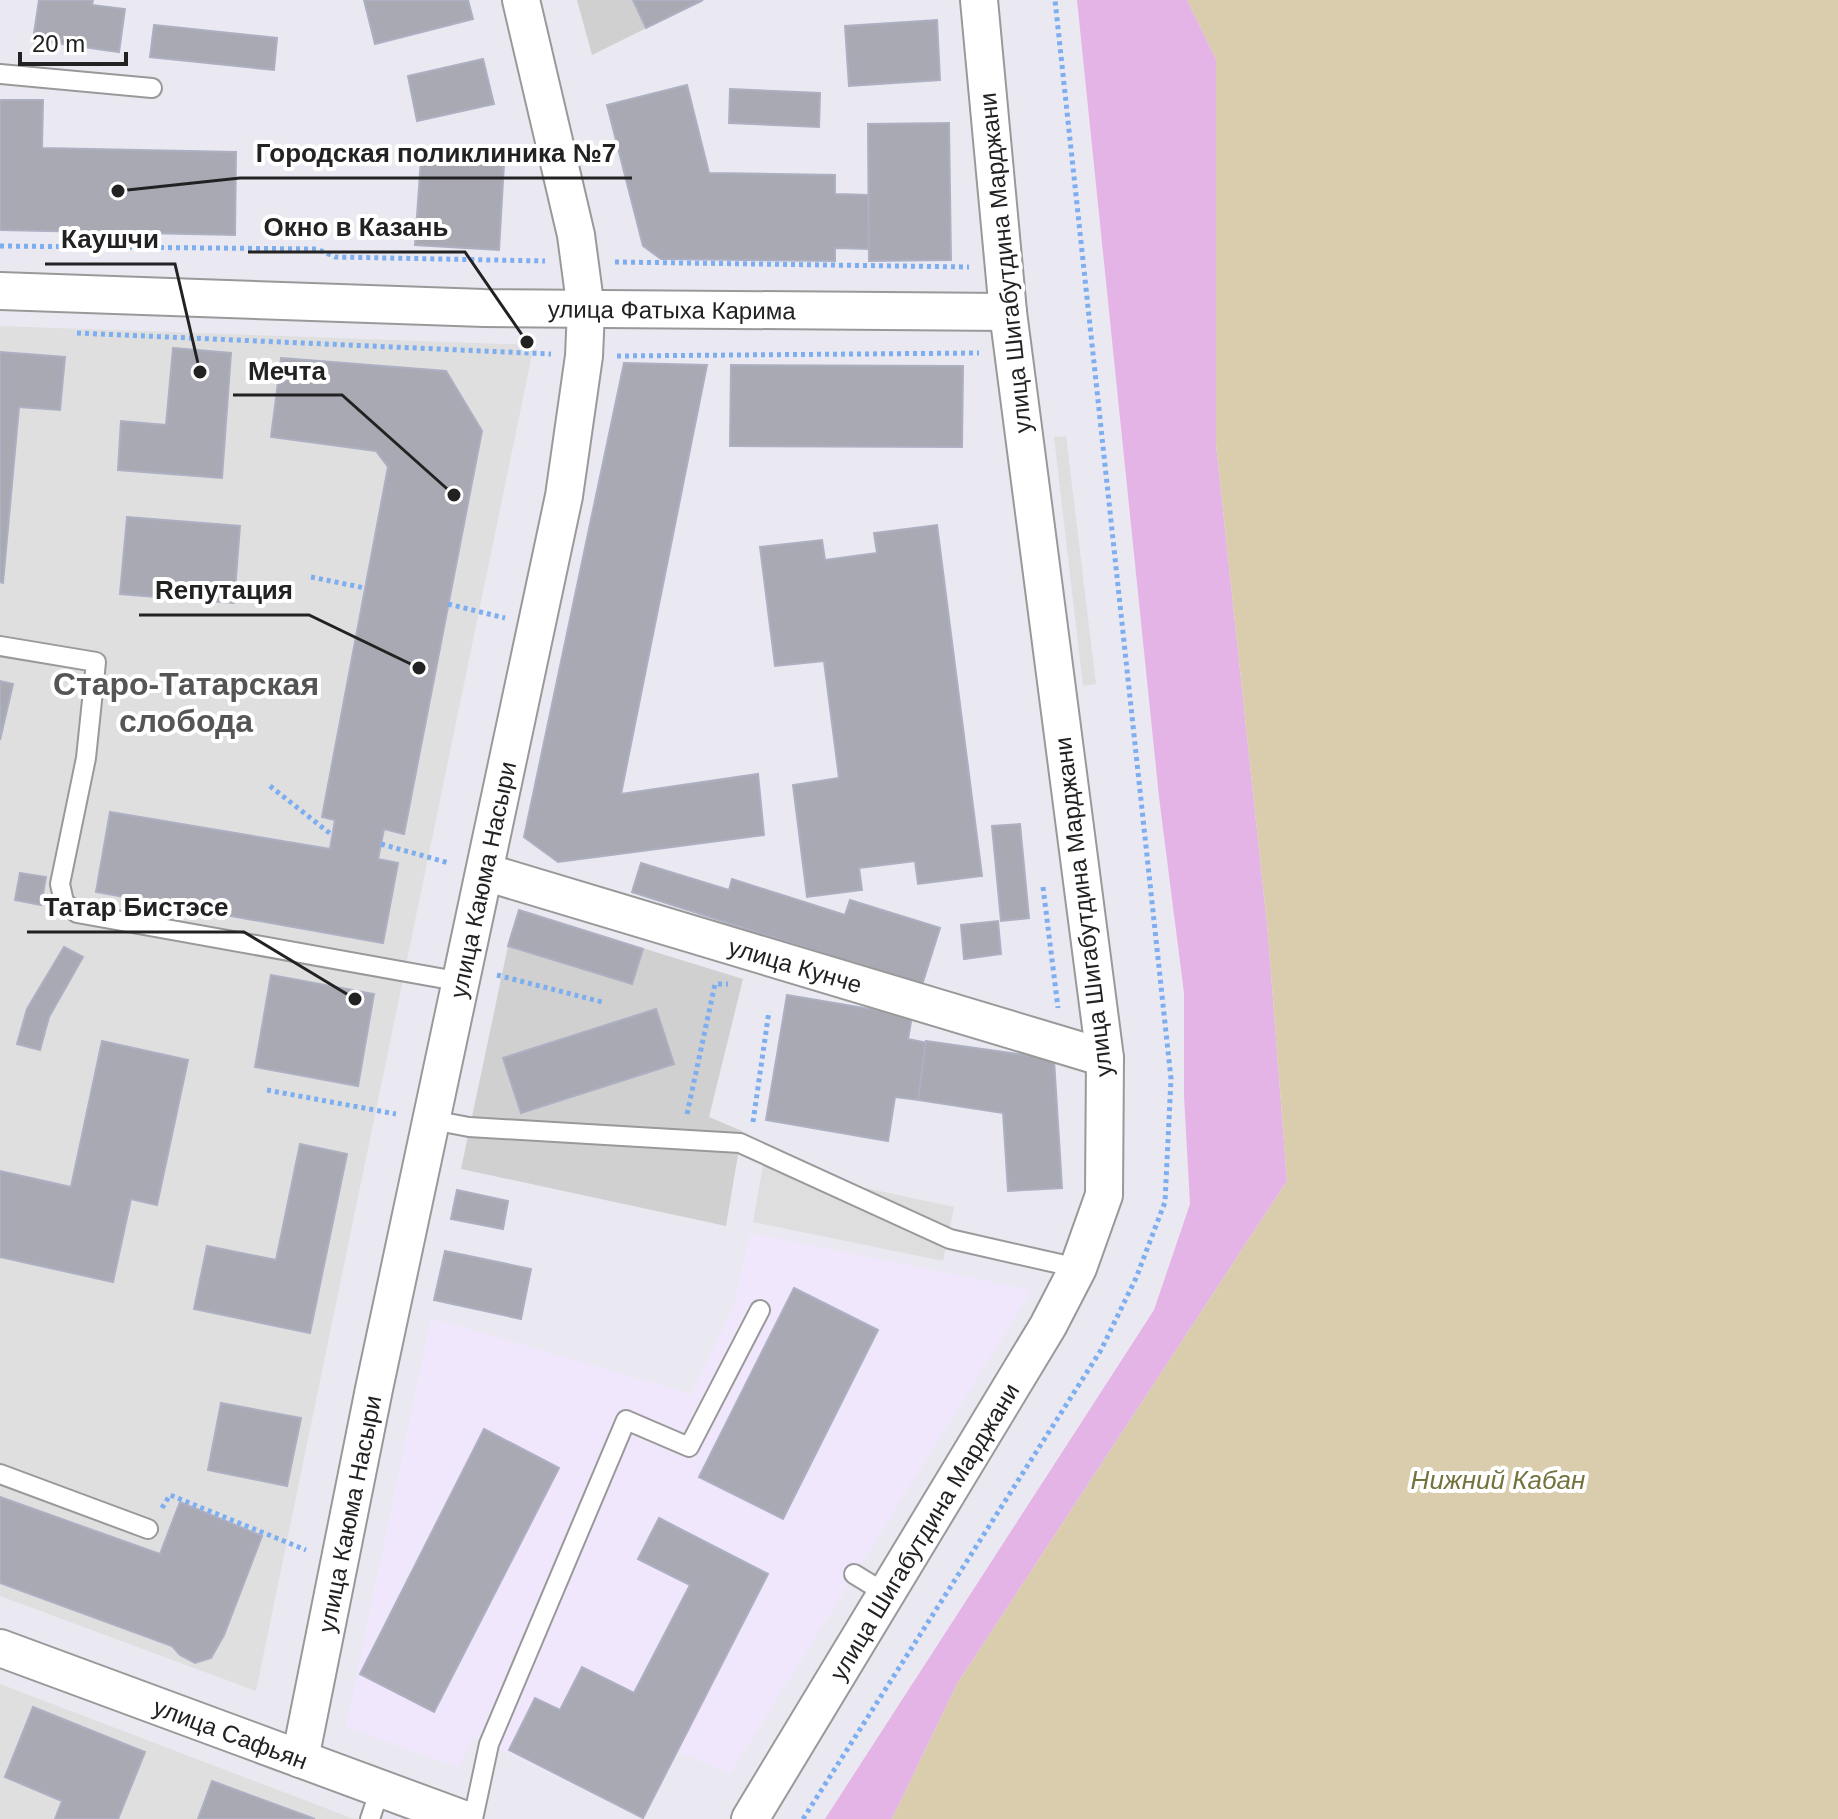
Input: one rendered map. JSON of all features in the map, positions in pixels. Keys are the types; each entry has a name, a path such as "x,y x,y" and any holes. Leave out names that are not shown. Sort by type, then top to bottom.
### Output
{"street":[{"name":"улица Каюма Насыри","path":"300,1759 374,1389 564,496 584,356 586,310 576,235 521,0"},
{"name":"улица Шигабутдина Марджани","path":"750,1819 1048,1326 1078,1268 1104,1195 1105,1058 1008,312 979,0"},
{"name":"улица Фатыха Карима","path":"0,291 484,308 1008,312"},
{"name":"улица Кунче","path":"485,872 1105,1058"},
{"name":"улица Сафьян","path":"0,1648 300,1759 375,1804 463,1819"}],"lane":[{"path":"0,74 152,88"},
{"path":"0,646 96,662 86,758 60,884 64,902 77,913 464,975"},
{"path":"432,1120 469,1127 740,1143 950,1239 1078,1268"},
{"path":"473,1819 489,1744 626,1420 689,1447 760,1310"},
{"path":"0,1474 148,1529"},
{"path":"854,1574 885,1593"}],"path":[{"path":"0,246 317,249 335,257 972,267"},
{"path":"74,333 584,356 980,353"},
{"path":"311,577 365,588"},
{"path":"448,604 537,625"},
{"path":"270,786 332,835"},
{"path":"381,844 485,872"},
{"path":"464,975 602,1002"},
{"path":"682,1139 715,984 742,984"},
{"path":"750,1147 769,1011"},
{"path":"267,1090 432,1120"},
{"path":"148,1529 170,1495 340,1564"}],"shaded area":[{"path":"577,0 703,0 592,55"},
{"path":"1077,0 1187,0 1216,59 1216,444 1268,934 1287,1181 957,1684 892,1819 825,1819 1154,1310 1190,1204 1184,1096 1184,993 1159,797"},
{"path":"0,326 534,345 256,1691 0,1596"},
{"path":"1066,436 1096,684 1083,686 1054,437"},
{"path":"519,910 743,979 709,1117 742,1131 726,1226 461,1169 508,946"},
{"path":"763,1166 954,1207 943,1261 753,1222"},
{"path":"750,1233 1032,1290 730,1774 677,1751 643,1818 473,1736 459,1768 346,1727 431,1318 691,1394 734,1306"},
{"path":"0,1684 354,1819 0,1819"}],"water":[{"name":"Нижний Кабан","path":"1187,0 1838,0 1838,1819 892,1819 957,1684 1287,1181 1268,934 1216,444 1216,59"}],"building":[{"path":"39,0 93,0 92,5 125,9 119,52 33,40"},
{"path":"364,0 468,0 473,19 375,44"},
{"path":"633,0 703,0 646,28"},
{"path":"937,20 940,80 849,86 845,26"},
{"path":"154,25 277,38 274,70 150,57"},
{"path":"483,59 494,104 417,121 408,76"},
{"path":"687,85 709,173 835,175 835,194 868,195 869,249 835,248 835,261 661,259 643,246 607,105"},
{"path":"730,89 820,93 819,127 729,123"},
{"path":"0,100 43,100 42,148 236,152 235,235 0,230"},
{"path":"949,123 951,260 869,261 868,124"},
{"path":"421,158 504,164 499,250 415,245"},
{"path":"173,348 231,353 222,478 118,470 121,421 166,425"},
{"path":"0,352 65,357 60,410 19,407 3,583 0,582"},
{"path":"281,358 446,371 482,431 404,834 384,829 378,859 398,863 383,943 96,892 110,812 330,849 335,820 322,817 388,467 376,451 271,437"},
{"path":"624,363 707,365 621,794 758,774 764,835 558,862 524,837"},
{"path":"731,365 963,366 962,447 730,446"},
{"path":"127,517 240,526 234,603 120,594"},
{"path":"937,525 982,876 918,884 915,861 859,868 862,890 807,897 793,785 839,778 824,661 775,666 760,547 822,540 825,560 877,553 874,533"},
{"path":"0,681 13,684 0,740"},
{"path":"1020,824 1029,918 1001,921 992,826"},
{"path":"641,863 729,890 732,879 845,915 850,900 940,928 922,985 632,892"},
{"path":"20,873 46,877 41,905 15,900"},
{"path":"519,910 643,949 632,984 508,946"},
{"path":"998,921 1001,954 964,959 961,925"},
{"path":"64,947 83,957 49,1017 40,1050 17,1044 27,1009"},
{"path":"271,975 374,994 358,1086 255,1067"},
{"path":"787,995 912,1016 908,1039 928,1043 918,1100 895,1097 888,1141 766,1120"},
{"path":"656,1009 674,1064 521,1113 503,1058"},
{"path":"102,1041 188,1060 157,1205 131,1199 113,1282 0,1257 0,1171 71,1187"},
{"path":"926,1041 1054,1059 1062,1188 1008,1191 1003,1113 918,1100"},
{"path":"300,1144 347,1154 310,1333 194,1309 207,1246 276,1260"},
{"path":"457,1190 508,1201 503,1229 451,1219"},
{"path":"445,1251 531,1269 521,1319 434,1300"},
{"path":"794,1288 878,1330 783,1519 699,1477"},
{"path":"221,1403 301,1418 287,1486 208,1470"},
{"path":"484,1429 559,1468 434,1712 360,1674"},
{"path":"0,1497 160,1554 180,1502 262,1536 224,1635 211,1658 195,1663 180,1655 172,1646 0,1583"},
{"path":"659,1518 768,1574 643,1818 509,1750 535,1698 560,1710 582,1667 634,1693 690,1585 638,1559"},
{"path":"33,1707 145,1752 118,1819 55,1819 62,1801 5,1777"},
{"path":"212,1781 315,1819 198,1819"}],"place":[{"name":"Городская поликлиника №7","path":"118,191"},
{"name":"Окно в Казань","path":"527,342"},
{"name":"Каушчи","path":"200,372"},
{"name":"Мечта","path":"454,495"},
{"name":"Rепутация","path":"419,668"},
{"name":"Татар Бистэсе","path":"355,999"}],"district":[{"name":"Старо-Татарская слобода","path":"186,702"}]}
